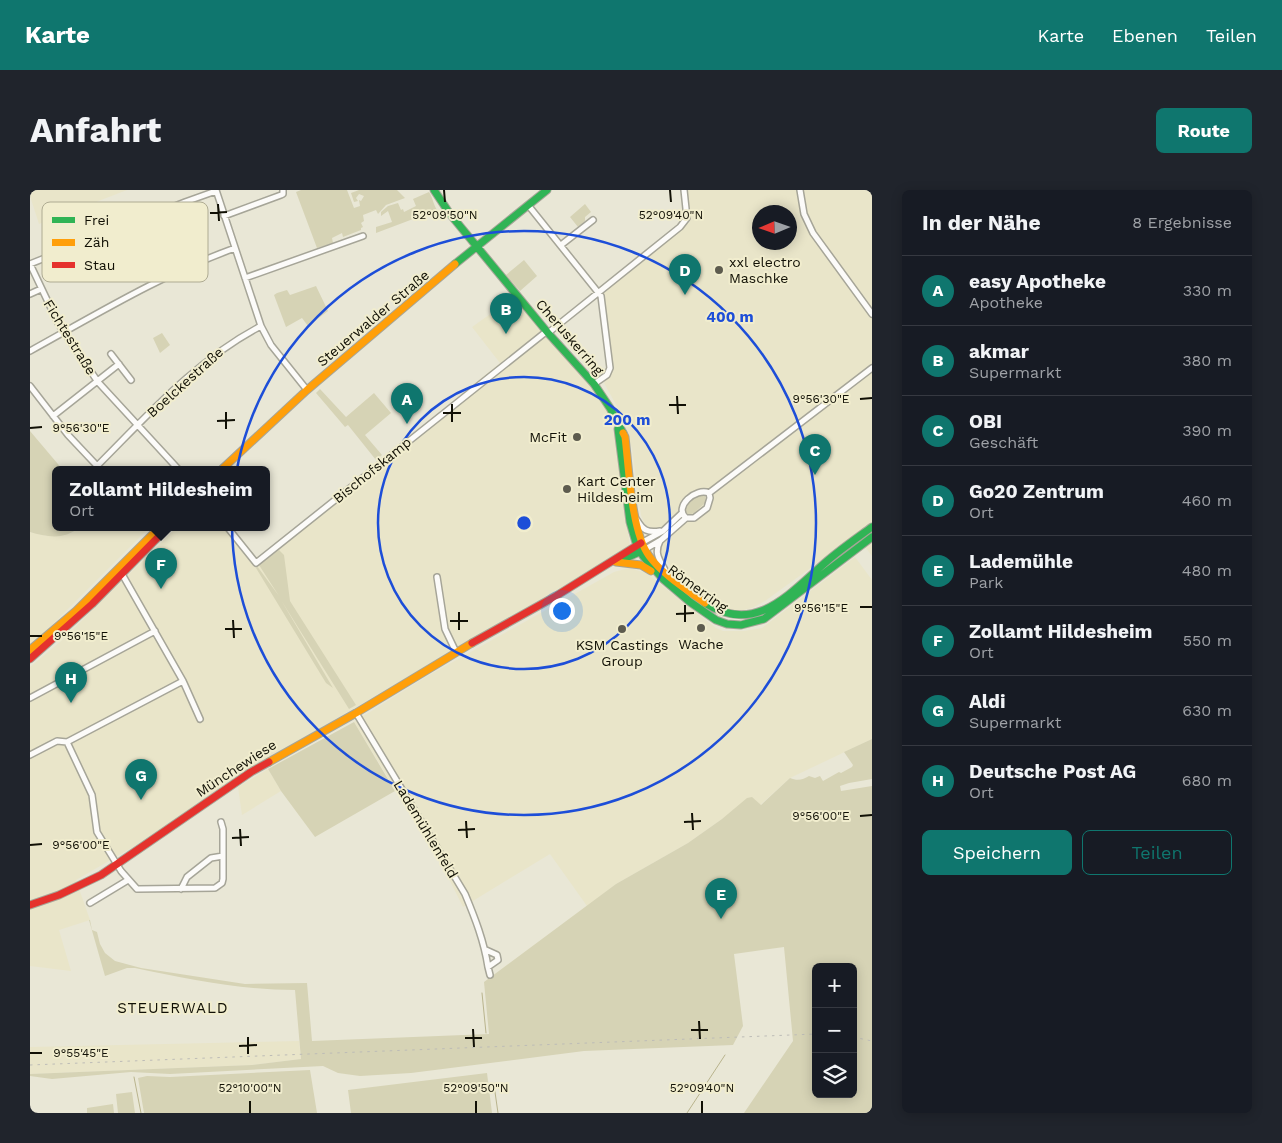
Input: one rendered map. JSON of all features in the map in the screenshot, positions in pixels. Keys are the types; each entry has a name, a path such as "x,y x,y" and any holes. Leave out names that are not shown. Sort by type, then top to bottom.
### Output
{"main road":[{"name":"Cheruskerring","path":"434,190 446,210 594,384 610,408 625,437 641,548"},
{"name":"Steuerwalder Straße","path":"225,466 307,390 476,246 547,190"},
{"name":"Cheruskerring","path":"618,426 630,517 641,548"},
{"name":"Römerring","path":"641,548 667,575 719,611 738,616 752,615 783,598 872,527"},
{"path":"30,659 56,638 156,531"},
{"path":"30,650 164,531"},
{"name":"Römerring","path":"641,548 657,574 713,618 729,625 748,625 756,623 776,611 872,537"},
{"name":"Münchewiese","path":"30,905 80,886 118,865 236,781 456,652 641,548"},
{"name":"Münchewiese","path":"607,566 617,557 641,548"},
{"path":"616,562 641,565 657,574"}],"street":[{"path":"185,202 216,190 261,326 271,345 307,390"},
{"path":"224,216 282,195 284,190"},
{"name":"Bischofskamp","path":"230,531 256,563 598,293 684,222 687,212 684,190"},
{"path":"800,190 804,214 813,233 872,314"},
{"path":"528,205 602,300 610,368 607,375 594,384"},
{"path":"561,245 593,220"},
{"path":"245,278 362,236"},
{"path":"208,259 235,248"},
{"path":"30,264 42,259"},
{"name":"Fichtestraße","path":"30,264 64,332 98,382 175,466"},
{"path":"30,351 156,282"},
{"path":"30,294 41,289"},
{"name":"Boelckestraße","path":"101,466 137,426 209,358 261,326"},
{"name":"Fichtestraße","path":"111,354 131,380"},
{"name":"Fichtestraße","path":"98,382 119,364"},
{"path":"709,493 872,368"},
{"path":"53,416 98,382"},
{"path":"30,386 68,435 97,466"},
{"path":"684,516 682,510 686,502 702,491 709,493"},
{"path":"641,548 684,516 694,518 707,508 710,498 709,493"},
{"path":"667,575 656,554 656,549 661,540 684,516"},
{"path":"636,519 642,529 648,532 663,531"},
{"path":"641,548 661,540"},
{"path":"119,572 183,681 200,719"},
{"path":"437,577 445,629 456,652"},
{"path":"30,698 155,631"},
{"path":"30,755 57,741 67,742 183,681"},
{"name":"Lademühlenfeld","path":"356,712 465,894 477,921 486,950 488,967 498,960 497,955 486,950"},
{"path":"67,742 92,795 97,832 128,880 137,889 215,888 218,886 223,879 223,829 221,822"},
{"path":"181,889 187,877 210,858 223,856"},
{"path":"90,903 128,880"},
{"path":"488,967 490,975"}],"shaded area":[{"path":"30,190 127,190 96,202 42,202 42,223 39,224 30,196"},
{"path":"301,190 347,190 354,208 360,206 359,200 361,201 364,196 359,194 356,198 358,201 354,202 351,193 359,190 397,190 405,198 386,205 378,214 376,210 363,215 364,221 361,223 363,227 361,230 343,237 342,233 332,238 333,243 317,248 296,192"},
{"path":"687,190 872,190 872,556 856,535 765,601 752,608 739,611 728,609 711,600 680,575 663,558 651,528 645,525 641,515 632,448 619,410 604,383 610,372 601,294 690,222"},
{"path":"429,192 437,210 376,233 376,227 392,222 388,211 381,216 381,212 388,206 398,203 404,212 416,206 413,199"},
{"path":"585,204 591,212 578,227 570,217"},
{"path":"524,260 537,276 520,291 506,275"},
{"path":"316,286 328,311 308,326 302,318 286,327 274,295 287,290 290,295"},
{"path":"517,295 588,379 607,407 618,449 630,547 250,769 133,847 76,880 90,920 59,930 71,971 30,966 30,667 60,642 173,531 231,531 257,562 500,363 472,327"},
{"path":"162,333 170,345 160,353 153,338"},
{"path":"320,389 346,417 374,393 391,413 365,435 382,455 376,460 348,425 345,427 316,393"},
{"path":"30,431 60,466 52,466 52,531 74,531 61,536 49,536 30,532"},
{"path":"699,495 705,495 706,502 694,513 688,515 685,512 687,507"},
{"path":"74,531 146,531 49,628 30,644 30,532 48,536 72,533"},
{"path":"279,550 284,555 290,601 356,705 349,709 281,600 333,688 326,683 256,568 257,566 279,596 259,565"},
{"path":"855,557 872,580 872,739 790,778 760,805 722,819 688,843 616,884 587,906 550,854 463,907 446,873 354,722 426,677 614,572 629,568 646,573 716,628 723,631 744,631 762,628"},
{"path":"354,722 395,791 315,837 281,791 268,769"},
{"path":"872,739 872,779 840,786 841,791 872,786 872,1113 744,1113 793,1041 784,947 734,954 743,1026 733,1045 584,1051 411,1073 360,1076 338,1073 323,1066 170,1074 131,1072 52,1079 30,1076 30,1074 252,1065 301,1059 295,990 234,986 135,968 127,968 105,976 89,920 92,930 97,932 105,953 115,961 141,968 245,984 307,983 312,1041 489,1034 484,982 616,884 688,843 722,819 747,798 752,797 761,805 790,778 800,780 809,776 815,778 820,776 823,781 853,765 844,752"},
{"path":"268,769 281,791 242,815 238,787"},
{"path":"299,1041 301,1059 252,1065 30,1074 30,1047"},
{"path":"310,1070 317,1113 144,1113 138,1078 147,1076 170,1077"},
{"path":"487,1073 492,1113 351,1113 348,1090"},
{"path":"132,1092 135,1113 118,1113 116,1094"},
{"path":"113,1104 114,1113 87,1113 87,1108"}],"waterway":[{"path":"482,993 486,1033"},
{"path":"687,1113 725,1055"},
{"path":"134,1077 141,1113"},
{"path":"494,1085 498,1113"}],"railway":[{"path":"30,1065 812,1034"},
{"path":"857,1038 872,1041"}],"traffic: fast":[{"path":"434,190 450,214 548,333 594,384 610,408 623,433"},
{"path":"455,264 547,190"},
{"path":"618,429 630,522 637,546 663,579 690,602 716,620 727,624 741,625 764,619 872,537"},
{"path":"705,603 723,612 740,615 756,613 785,597 832,557 872,527"},
{"path":"619,561 644,550"}],"traffic: slow":[{"path":"225,466 307,390 455,264"},
{"path":"623,433 635,516 643,545 649,556 661,569 705,603"},
{"path":"30,650 76,611 156,531"},
{"path":"616,562 641,565 651,571"},
{"path":"269,762 356,713 472,643"}],"traffic: jam":[{"path":"30,659 92,604 164,531"},
{"path":"472,643 556,596 641,543"},
{"path":"30,905 59,895 101,875 251,772 269,762"}],"place":[{"name":"xxl electro Maschke","path":"719,270"},
{"name":"Go20 Zentrum","path":"685,295"},
{"name":"akmar","path":"506,334"},
{"name":"easy Apotheke","path":"407,424"},
{"name":"McFit","path":"577,437"},
{"name":"OBI","path":"815,475"},
{"name":"Kart Center Hildesheim","path":"567,489"},
{"name":"Zollamt Hildesheim","path":"161,589"},
{"name":"Wache","path":"701,628"},
{"name":"KSM Castings Group","path":"622,629"},
{"name":"Deutsche Post AG","path":"71,703"},
{"name":"Aldi","path":"141,800"},
{"name":"Lademühle","path":"721,919"}],"district":[{"name":"STEUERWALD","path":"173,1008"}]}
